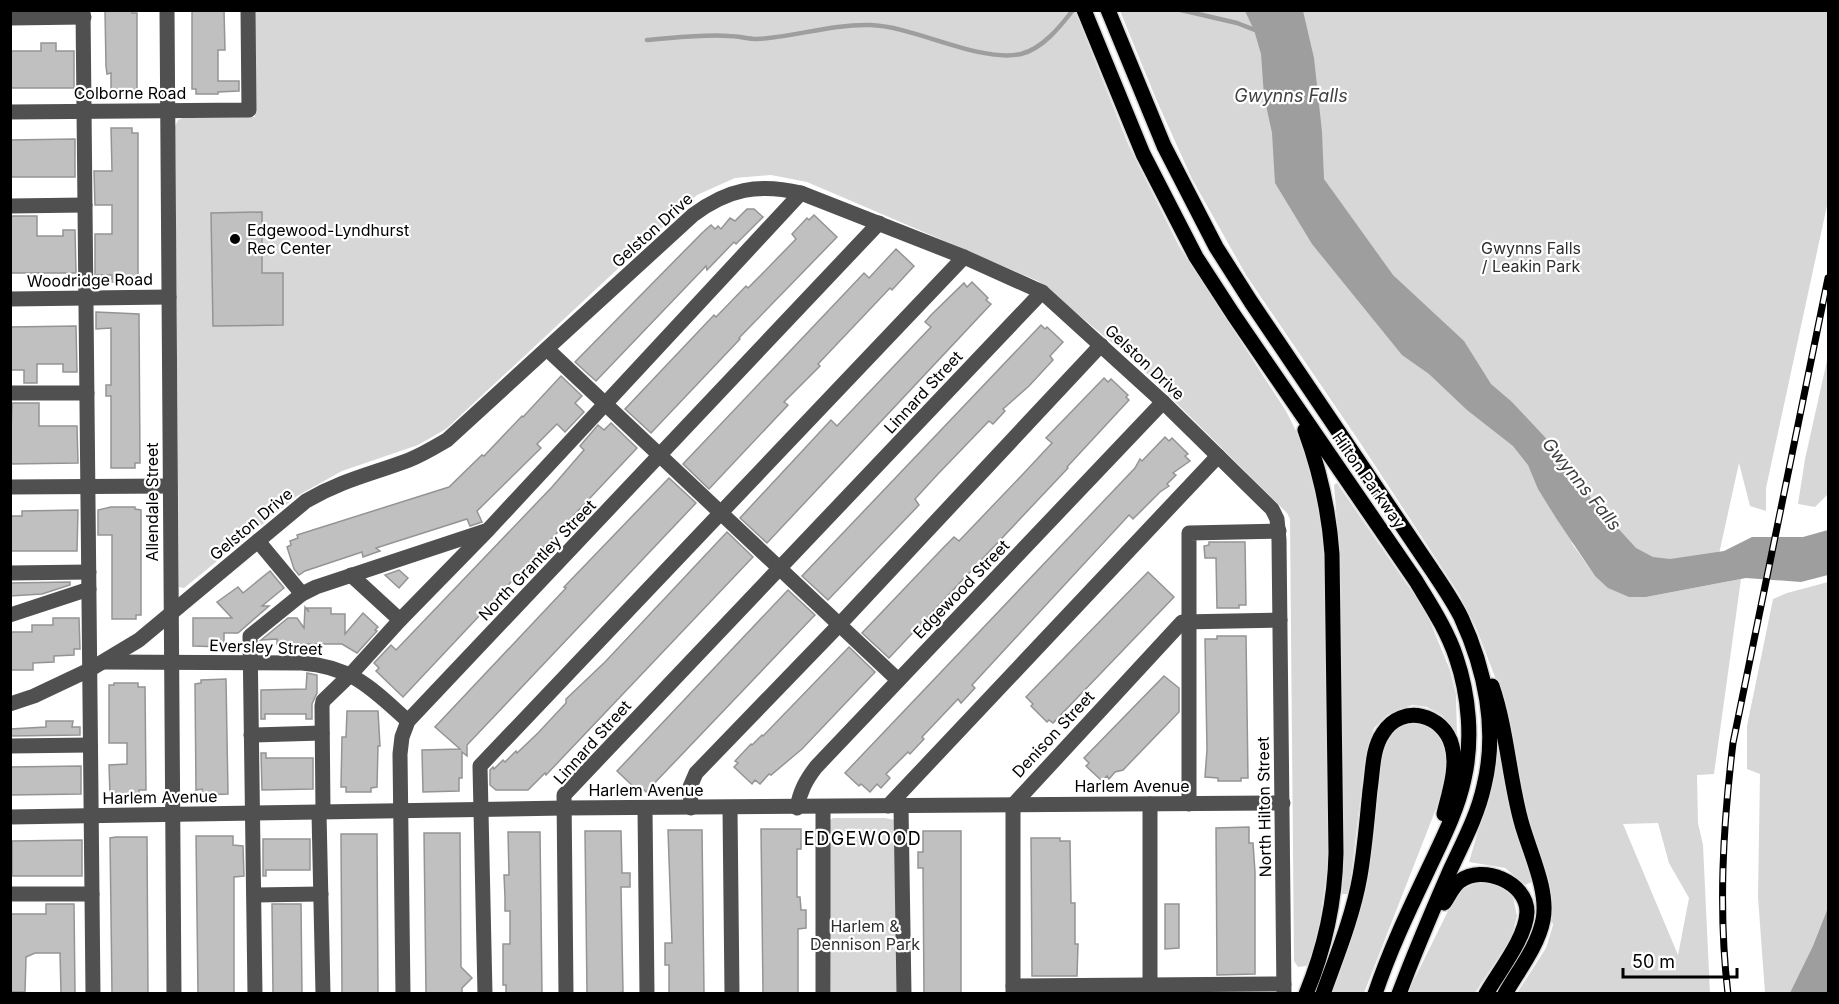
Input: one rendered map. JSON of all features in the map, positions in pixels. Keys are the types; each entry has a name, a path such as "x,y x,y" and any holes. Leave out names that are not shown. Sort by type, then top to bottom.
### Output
{"main road":[{"name":"Hilton Parkway","path":"1084,10 1143,154 1196,257 1416,581 1442,623 1456,658 1465,693 1469,725 1464,779 1453,815 1389,952 1375,993"},
{"name":"Hilton Parkway","path":"1108,10 1164,146 1216,247 1432,570 1460,615 1475,652 1485,689 1490,725 1489,756 1484,786 1472,825 1418,944 1399,993"},
{"path":"1297,407 1321,477 1330,522 1332,554 1335,887 1324,943 1306,993"},
{"path":"1475,652 1487,674 1497,703 1521,821 1544,903 1543,920 1538,937 1505,993"},
{"path":"1323,993 1341,946 1359,879 1376,747 1388,726 1397,719 1409,715 1421,715 1442,726 1453,748 1451,781 1435,855"},
{"path":"1418,944 1458,882 1466,877 1481,874 1510,882 1523,898 1527,910 1523,932 1486,993"}],"street":[{"name":"Allendale Street","path":"167,10 174,993"},
{"name":"Colborne Road","path":"10,112 249,110 249,10"},
{"path":"10,18 83,14 93,993"},
{"name":"Gelston Drive","path":"10,704 44,692 89,670 139,640 306,501 327,488 411,459 447,440 693,215 724,195 760,187 801,193 964,257 1042,292 1163,402 1272,508 1279,531 1280,620"},
{"path":"323,993 321,812 322,706 324,701 488,530 801,193"},
{"path":"10,206 85,205"},
{"name":"North Grantley Street","path":"403,993 400,753 402,737 408,721 879,224"},
{"path":"485,993 480,766 964,257"},
{"name":"Linnard Street","path":"566,993 564,795 1042,292"},
{"name":"Woodridge Road","path":"10,299 169,297"},
{"path":"691,808 690,787 696,774 1101,345"},
{"path":"547,349 898,680"},
{"path":"10,393 87,393"},
{"name":"Edgewood Street","path":"797,808 800,793 816,767 1163,402"},
{"path":"904,993 895,806 1218,456"},
{"path":"10,487 170,486"},
{"path":"255,993 250,636 302,594 351,575 488,530"},
{"path":"1189,804 1189,533 1279,531"},
{"path":"258,541 302,594"},
{"path":"10,573 88,573"},
{"path":"351,575 400,620"},
{"path":"10,615 89,590"},
{"path":"1189,622 1280,620"},
{"name":"North Hilton Street","path":"1280,620 1284,989"},
{"name":"Denison Street","path":"1013,805 1182,622 1189,622"},
{"name":"Eversley Street","path":"105,662 317,664 333,667 351,674 408,721"},
{"path":"251,735 322,733"},
{"path":"10,746 90,745"},
{"name":"Harlem Avenue","path":"10,817 564,808 1282,803"},
{"path":"1149,804 1150,985"},
{"path":"1013,805 1013,990 1150,985 1284,989"},
{"path":"823,807 823,993"},
{"path":"645,808 646,993"},
{"path":"730,808 732,993"},
{"path":"10,894 92,894"},
{"path":"254,895 321,894"}],"green space":[{"path":"254,11 1075,11 1129,146 1179,246 1286,411 1299,437 1318,495 1322,518 1325,570 1328,864 1320,920 1310,962 1306,966 1298,967 1294,961 1290,519 1287,513 1134,361 1038,281 807,182 771,175 735,178 697,195 446,429 418,445 342,471 297,496 184,588 179,587 175,126 178,120 183,118 255,117"},
{"name":"Gwynns Falls / Leakin Park","path":"1120,11 1828,11 1828,201 1766,488 1766,511 1750,506 1739,463 1717,563 1623,574 1571,542 1595,576 1646,597 1741,579 1714,774 1697,775 1698,823 1703,845 1710,993 1517,993 1546,948 1553,925 1524,814 1495,677 1477,630 1459,594 1246,275 1192,179","holes":["1658,823 1669,863 1689,898 1678,955 1623,824"]},
{"path":"1828,356 1828,494 1815,507 1798,504 1805,459"},
{"path":"1337,483 1426,612 1450,670 1456,694 1457,737 1443,716 1427,707 1412,705 1387,715 1374,728 1365,759 1349,894 1342,894 1339,547 1334,485"},
{"path":"1828,582 1828,993 1765,993 1758,897 1760,774 1747,769 1747,726 1773,599"},
{"path":"1410,722 1432,728 1445,746 1447,763 1439,801 1364,993 1329,994 1379,756 1391,730"},
{"path":"1496,753 1501,753 1513,819 1532,882 1525,885 1505,868 1469,862 1491,787"},
{"name":"Harlem & Dennison Park","path":"833,818 895,820 898,993 831,993 829,821"},
{"path":"1478,882 1498,884 1513,897 1517,916 1511,938 1475,993 1407,994 1452,903 1461,890"}],"water":[{"name":"Gwynns Falls","path":"1245,11 1303,11 1314,58 1322,132 1324,179 1393,275 1464,341 1491,384 1512,402 1557,450 1593,501 1636,548 1653,557 1670,559 1724,551 1752,537 1803,537 1828,530 1828,575 1801,582 1746,578 1646,597 1629,597 1608,588 1595,576 1538,489 1528,465 1513,446 1467,410 1429,374 1402,355 1312,244 1275,183 1272,133 1264,96 1261,54 1254,30"},
{"path":"1828,908 1828,993 1790,993 1813,946"}],"building":[{"path":"132,10 132,13 137,13 137,90 132,90 132,94 111,95 111,73 107,74 106,66 105,11"},
{"path":"224,10 225,50 218,50 218,81 239,81 239,91 196,94 196,89 192,89 192,12"},
{"path":"41,43 56,43 56,51 74,51 74,88 10,88 10,51 41,51"},
{"path":"111,128 132,128 132,133 138,133 138,277 133,278 133,282 112,282 112,275 95,275 95,234 112,234 112,205 95,205 94,171 112,171"},
{"path":"75,139 75,177 10,177 10,140"},
{"path":"747,209 754,209 763,217 707,270 706,266 596,381 575,362 702,233 711,225 715,229 718,226 721,229 730,218 735,221"},
{"path":"262,212 262,273 283,273 283,325 213,326 211,213"},
{"path":"814,215 837,237 651,433 625,409 714,315 716,317 746,286 748,288 761,275 796,239 792,234 807,218 809,220"},
{"path":"10,216 37,216 37,236 63,236 63,230 75,230 76,273 10,273"},
{"path":"896,249 914,266 818,364 820,366 784,402 788,405 709,489 683,464 864,273 869,278"},
{"path":"972,282 991,304 767,543 740,518 831,420 837,426 931,327 925,322 931,315 964,283 967,287"},
{"path":"96,312 139,314 140,463 135,463 135,468 111,468 111,396 106,396 106,385 111,385 111,328 96,329"},
{"path":"1041,325 1045,329 1047,327 1063,342 1050,356 1053,360 1003,409 1005,411 993,424 989,421 937,475 915,499 919,505 828,600 802,576"},
{"path":"76,326 77,372 63,372 63,364 37,364 37,383 24,383 24,370 11,370 10,327"},
{"path":"561,376 582,396 575,403 584,412 565,432 557,424 537,444 541,448 477,511 482,522 470,526 467,519 376,548 380,551 363,557 362,552 299,575 294,569 287,547 291,545 290,541 298,538 297,535 449,487 482,455 484,456"},
{"path":"1104,378 1108,382 1111,379 1128,395 1126,397 1129,400 889,658 862,633 954,537 959,541 1024,473 1052,443 1046,438"},
{"path":"12,403 39,403 39,426 77,426 78,463 10,464"},
{"path":"611,423 637,448 403,697 376,671 379,668 374,663 391,645 396,650 552,487 584,450 580,446 598,425 604,430"},
{"path":"1165,437 1169,441 1172,438 1188,454 1185,456 1190,461 1173,473 1176,475 1167,484 1169,486 1133,519 1129,515 972,685 975,688 961,703 958,699 922,737 924,739 910,754 908,752 886,774 890,778 881,788 877,784 870,792 861,784 859,786 845,773 1135,468 1140,459 1142,461"},
{"path":"669,478 696,503 467,745 467,756 462,752 462,778 459,778 459,791 423,792 422,750 460,749 435,727 566,588 564,587"},
{"path":"111,507 135,507 141,510 141,615 136,615 136,619 112,619 112,535 98,535 98,510"},
{"path":"78,510 77,551 10,551 10,516 22,516 22,511"},
{"path":"727,532 753,557 546,775 545,773 528,790 496,790 490,785 490,770 503,760 505,762 516,751 517,753 538,733 566,703 566,699 605,662"},
{"path":"1209,542 1245,542 1246,605 1239,605 1239,608 1217,608 1216,558 1205,558 1204,546 1209,545"},
{"path":"399,570 408,578 399,588 385,575"},
{"path":"270,571 284,588 262,606 269,606 238,633 224,633 224,647 193,646 193,618 232,618 217,602 238,587 243,593"},
{"path":"1148,572 1174,597 1053,723 1049,720 1047,722 1031,706 1033,704 1026,697"},
{"path":"70,582 70,585 42,594 10,596 10,583"},
{"path":"788,590 815,615 646,792 643,789 636,789 617,771"},
{"path":"305,607 309,612 307,608 331,608 331,614 345,614 345,634 363,613 378,627 375,630 377,631 357,653 342,644 277,644 277,639 261,640 288,618 297,618 304,628"},
{"path":"53,618 79,618 80,649 74,649 74,655 54,656 54,662 33,663 33,670 10,670 11,632 32,632 32,625 53,625"},
{"path":"1217,636 1246,636 1248,778 1241,778 1241,781 1218,781 1218,778 1205,777 1207,750 1205,639 1217,639"},
{"path":"849,647 875,672 802,749 771,775 769,774 760,784 755,780 752,784 734,767 738,763 735,761 751,744 763,736"},
{"path":"307,673 317,675 317,693 312,704 312,719 306,719 306,714 265,714 265,719 261,719 261,690 306,689"},
{"path":"1164,676 1179,688 1179,712 1123,770 1115,772 1109,779 1107,776 1102,781 1086,766 1089,763 1084,758"},
{"path":"226,679 228,794 203,795 202,789 196,790 195,684 201,683 201,680"},
{"path":"114,683 138,683 138,687 145,687 146,790 139,790 139,795 110,795 109,765 127,764 127,743 109,743 109,685 114,685"},
{"path":"347,711 378,711 380,746 378,746 377,787 371,788 371,792 346,792 346,787 341,787 342,737 346,737"},
{"path":"46,721 73,721 72,727 80,727 80,735 10,736 10,729 46,727"},
{"path":"261,753 266,753 266,758 313,758 313,789 262,790"},
{"path":"81,766 81,794 10,795 10,767"},
{"path":"1249,827 1249,843 1253,843 1255,872 1255,974 1217,975 1216,828"},
{"path":"761,829 801,829 801,849 797,849 797,897 800,897 801,910 806,910 806,928 798,929 798,993 763,993"},
{"path":"668,830 702,830 704,993 669,993 669,965 665,965 665,943 672,943"},
{"path":"585,831 621,831 622,873 630,873 630,887 621,887 623,992 587,993"},
{"path":"923,831 961,831 961,993 924,993 923,868 918,868 918,852 923,852"},
{"path":"508,832 540,832 542,993 506,993 506,985 503,985 503,944 510,944 510,911 505,911 504,875 509,875"},
{"path":"424,833 460,833 461,967 472,978 462,988 462,993 426,993"},
{"path":"341,834 377,834 378,993 342,993"},
{"path":"196,836 233,836 233,845 243,846 244,876 234,877 234,993 198,993"},
{"path":"147,837 148,993 112,993 110,838"},
{"path":"1031,838 1060,838 1060,841 1070,841 1071,903 1075,903 1075,944 1078,944 1077,976 1032,976"},
{"path":"263,839 310,839 310,870 266,870 266,876 263,876"},
{"path":"82,840 82,876 12,876 12,841"},
{"path":"46,904 74,904 75,993 61,993 60,953 35,953 26,957 25,992 10,992 10,914 46,914"},
{"path":"272,904 301,904 302,993 273,993"},
{"path":"1165,904 1179,904 1179,948 1165,949"}],"waterway":[{"path":"647,40 688,36 732,36 757,39 841,26 870,25 906,31 986,53 1021,54 1043,42 1073,10"},
{"path":"1181,10 1237,23 1260,32"}],"railway":[{"path":"1728,994 1723,931 1723,868 1733,743 1828,278"}],"place":[{"name":"Edgewood-Lyndhurst Rec Center","path":"235,239"}],"district":[{"name":"EDGEWOOD","path":"863,838"}]}
